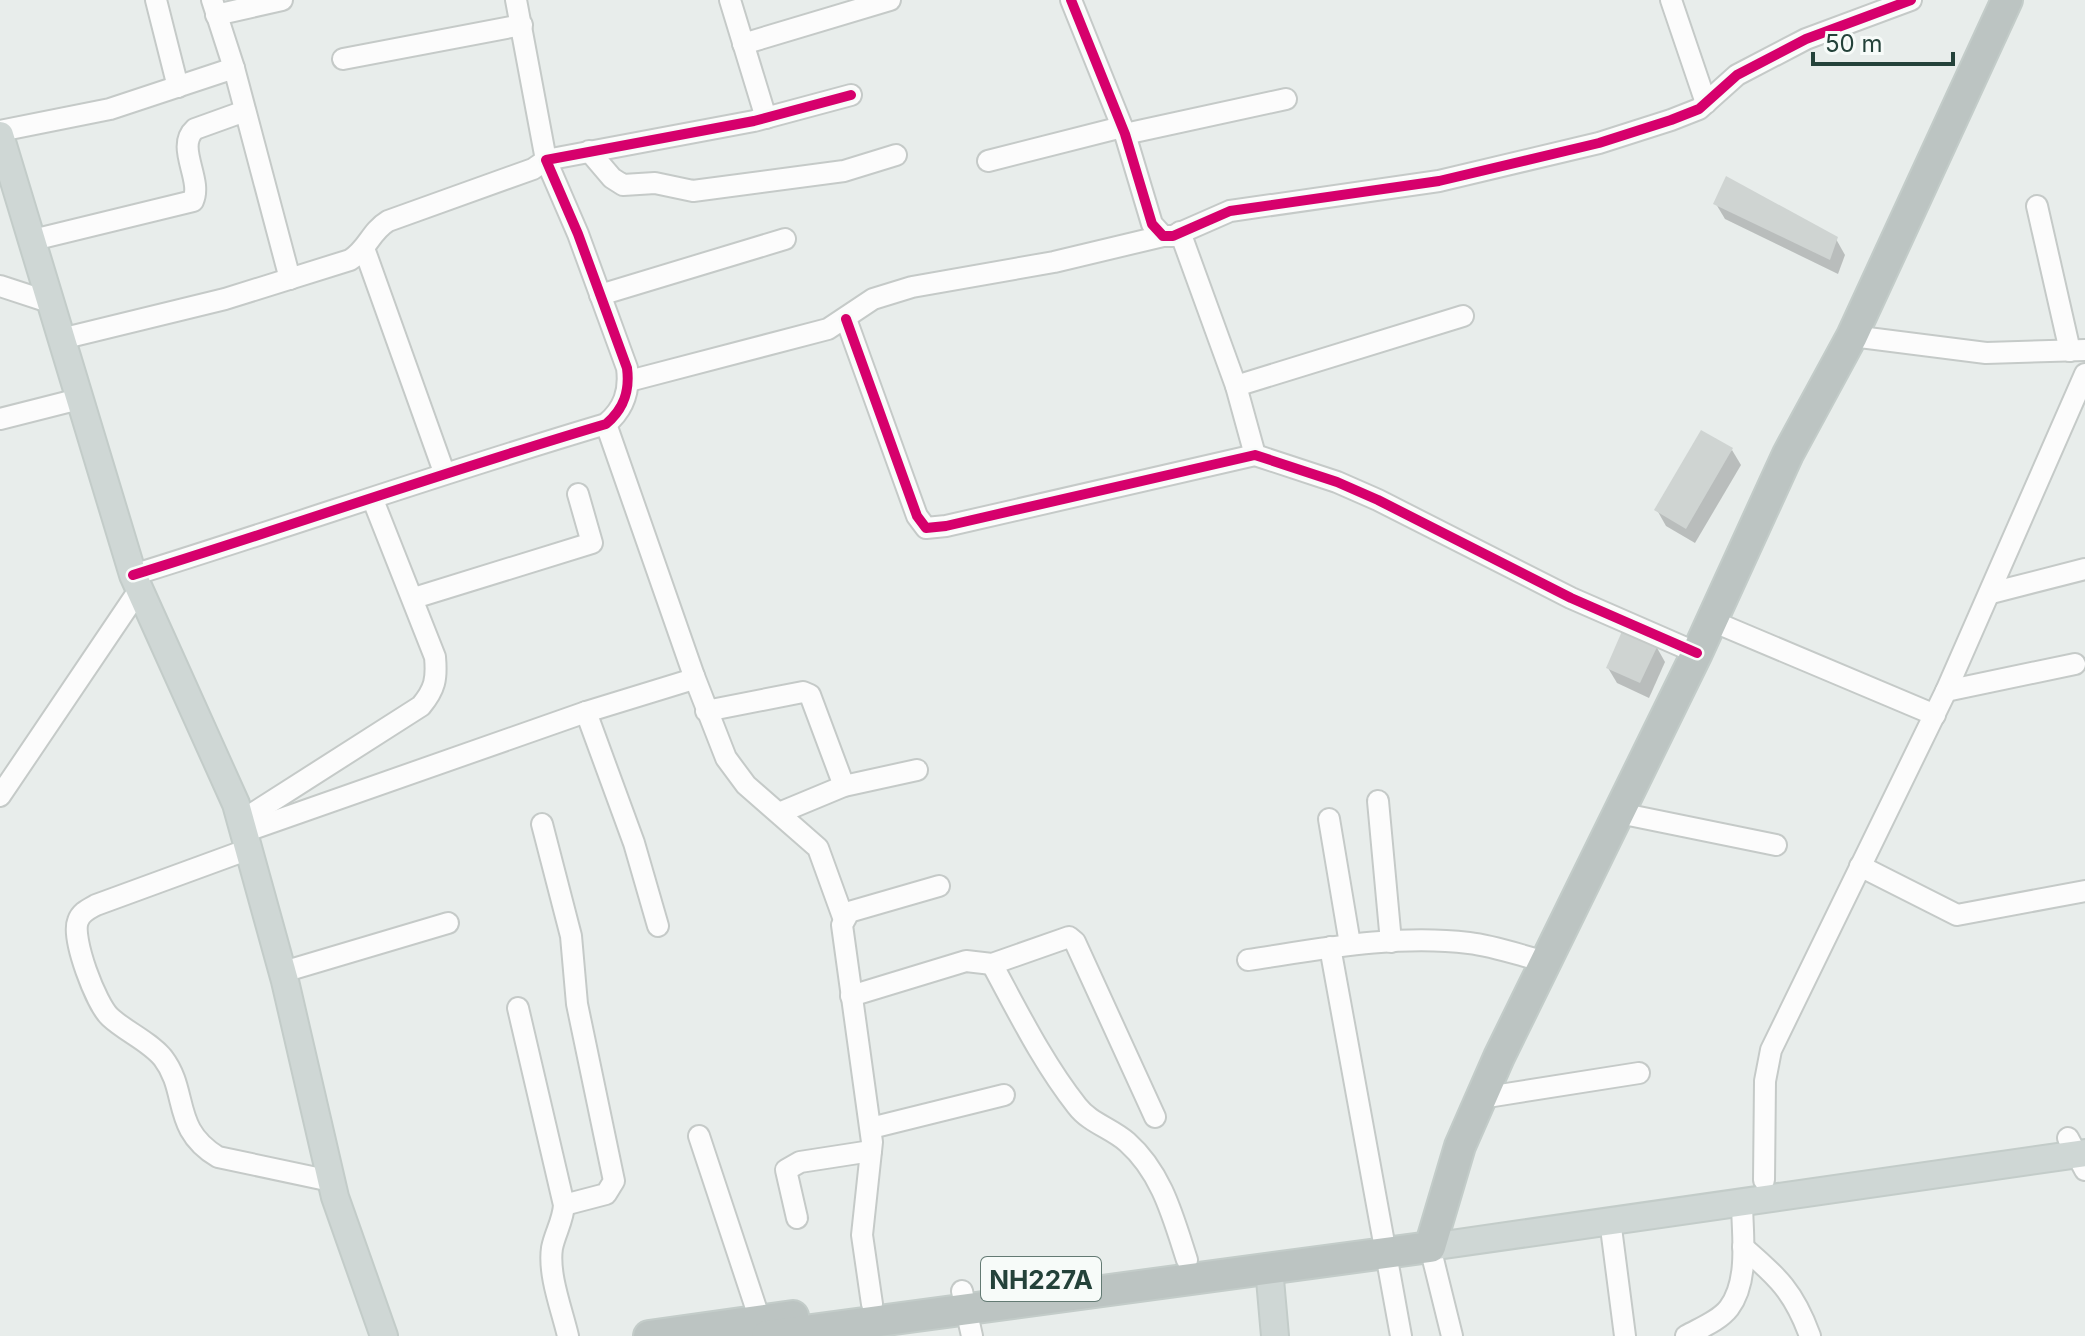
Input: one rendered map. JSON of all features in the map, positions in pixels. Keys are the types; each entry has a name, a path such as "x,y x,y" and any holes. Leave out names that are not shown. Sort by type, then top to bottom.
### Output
{"highway":[{"path":"1432,1237 1460,1146 1481,1098 1697,653 1788,454 1852,336 2007,0"},
{"name":"NH227A","path":"764,1328 872,1304 966,1312 1187,1260 1432,1237"},
{"name":"NH227A","path":"649,1336 966,1312 1269,1268 1383,1244"}],"main road":[{"path":"0,133 136,582 245,834 283,972 331,1181 384,1336"},
{"path":"1432,1237 1764,1180 2080,1150"},
{"path":"1432,1237 1610,1220 2080,1150"},
{"path":"1269,1268 1275,1336"}],"street":[{"path":"156,0 178,87"},
{"path":"282,0 214,8 234,68 290,279"},
{"path":"0,796 136,582 373,500 444,472 606,424 624,404 629,381 600,295 546,160 516,0"},
{"path":"730,0 766,118"},
{"path":"743,44 890,0"},
{"path":"1071,0 1123,130 1152,224 1171,234 1236,386 1255,455"},
{"path":"1671,0 1706,103"},
{"path":"629,381 785,343 846,319 873,299 912,287 1054,262 1171,234 1230,211 1360,190 1412,186 1502,168 1671,120 1706,103 1737,75 1792,46 1911,0"},
{"path":"343,59 522,25"},
{"path":"0,133 110,109 234,68"},
{"path":"61,339 290,279 350,260 365,251 376,228 388,221 533,169 546,160 766,118 851,95"},
{"path":"988,161 1123,130 1286,99"},
{"path":"33,240 193,201 198,192 187,144 189,135 245,111"},
{"path":"589,151 612,178 623,185 655,183 704,192 844,171 896,155"},
{"path":"1852,336 1986,353 2078,351 2037,206"},
{"path":"600,295 785,239"},
{"path":"365,251 444,472"},
{"path":"0,286 49,302"},
{"path":"1236,386 1463,316"},
{"path":"846,319 917,516 926,528 1255,455 1337,482 1378,500 1571,598 1697,653"},
{"path":"1764,1180 1765,1081 1771,1050 1935,715 2085,374"},
{"path":"0,419 79,399"},
{"path":"606,424 706,711 726,758 736,773 818,848 843,917 851,996 871,1128 862,1235 872,1304"},
{"path":"414,598 592,543 578,494"},
{"path":"245,834 421,706 433,692 437,677 435,657 373,500"},
{"path":"1991,593 2085,569"},
{"path":"1712,621 1935,715"},
{"path":"1946,691 2075,664"},
{"path":"331,1181 218,1157 203,1148 186,1121 165,1060 101,1007 77,935 77,921 84,911 245,834 694,676"},
{"path":"706,711 803,692 810,695 844,786"},
{"path":"586,712 634,843 658,926"},
{"path":"779,813 844,786 917,770"},
{"path":"1378,801 1391,942"},
{"path":"1619,813 1776,845"},
{"path":"1329,819 1340,946 1383,1244 1401,1336"},
{"path":"542,824 571,936 577,1004 614,1181 606,1194 564,1205"},
{"path":"1860,866 1957,915 2084,895"},
{"path":"843,917 849,912 939,886"},
{"path":"283,972 448,923"},
{"path":"851,996 966,961 992,964 1061,937 1075,942 1155,1117"},
{"path":"1248,960 1340,946 1391,942 1472,943 1547,962"},
{"path":"992,964 1028,1031 1076,1106 1087,1117 1127,1142 1158,1179 1187,1260"},
{"path":"518,1008 564,1205 552,1262 568,1336"},
{"path":"1481,1098 1639,1073"},
{"path":"871,1128 1004,1095"},
{"path":"699,1136 764,1328"},
{"path":"797,1218 786,1170 800,1162 871,1151"},
{"path":"1686,1336 1728,1309 1736,1295 1743,1247 1742,1201"},
{"path":"1610,1220 1625,1336"},
{"path":"1432,1237 1452,1336"},
{"path":"1743,1247 1779,1278 1792,1294 1810,1336"}],"building":[{"path":"1726,176 1838,237 1830,260 1713,204"},
{"path":"1701,430 1733,448 1686,529 1654,510"},
{"path":"1623,629 1658,645 1640,683 1606,668"}],"cycle path":[{"path":"1071,0 1125,134 1152,224 1163,236 1173,236 1230,211 1439,181 1599,143 1699,109 1737,75 1806,39 1911,0"},
{"path":"133,575 606,424 624,399 628,384 627,368 578,234 546,160 754,121 851,95"},
{"path":"846,319 917,516 926,528 1255,455 1337,482 1378,500 1571,598 1697,653"}]}
